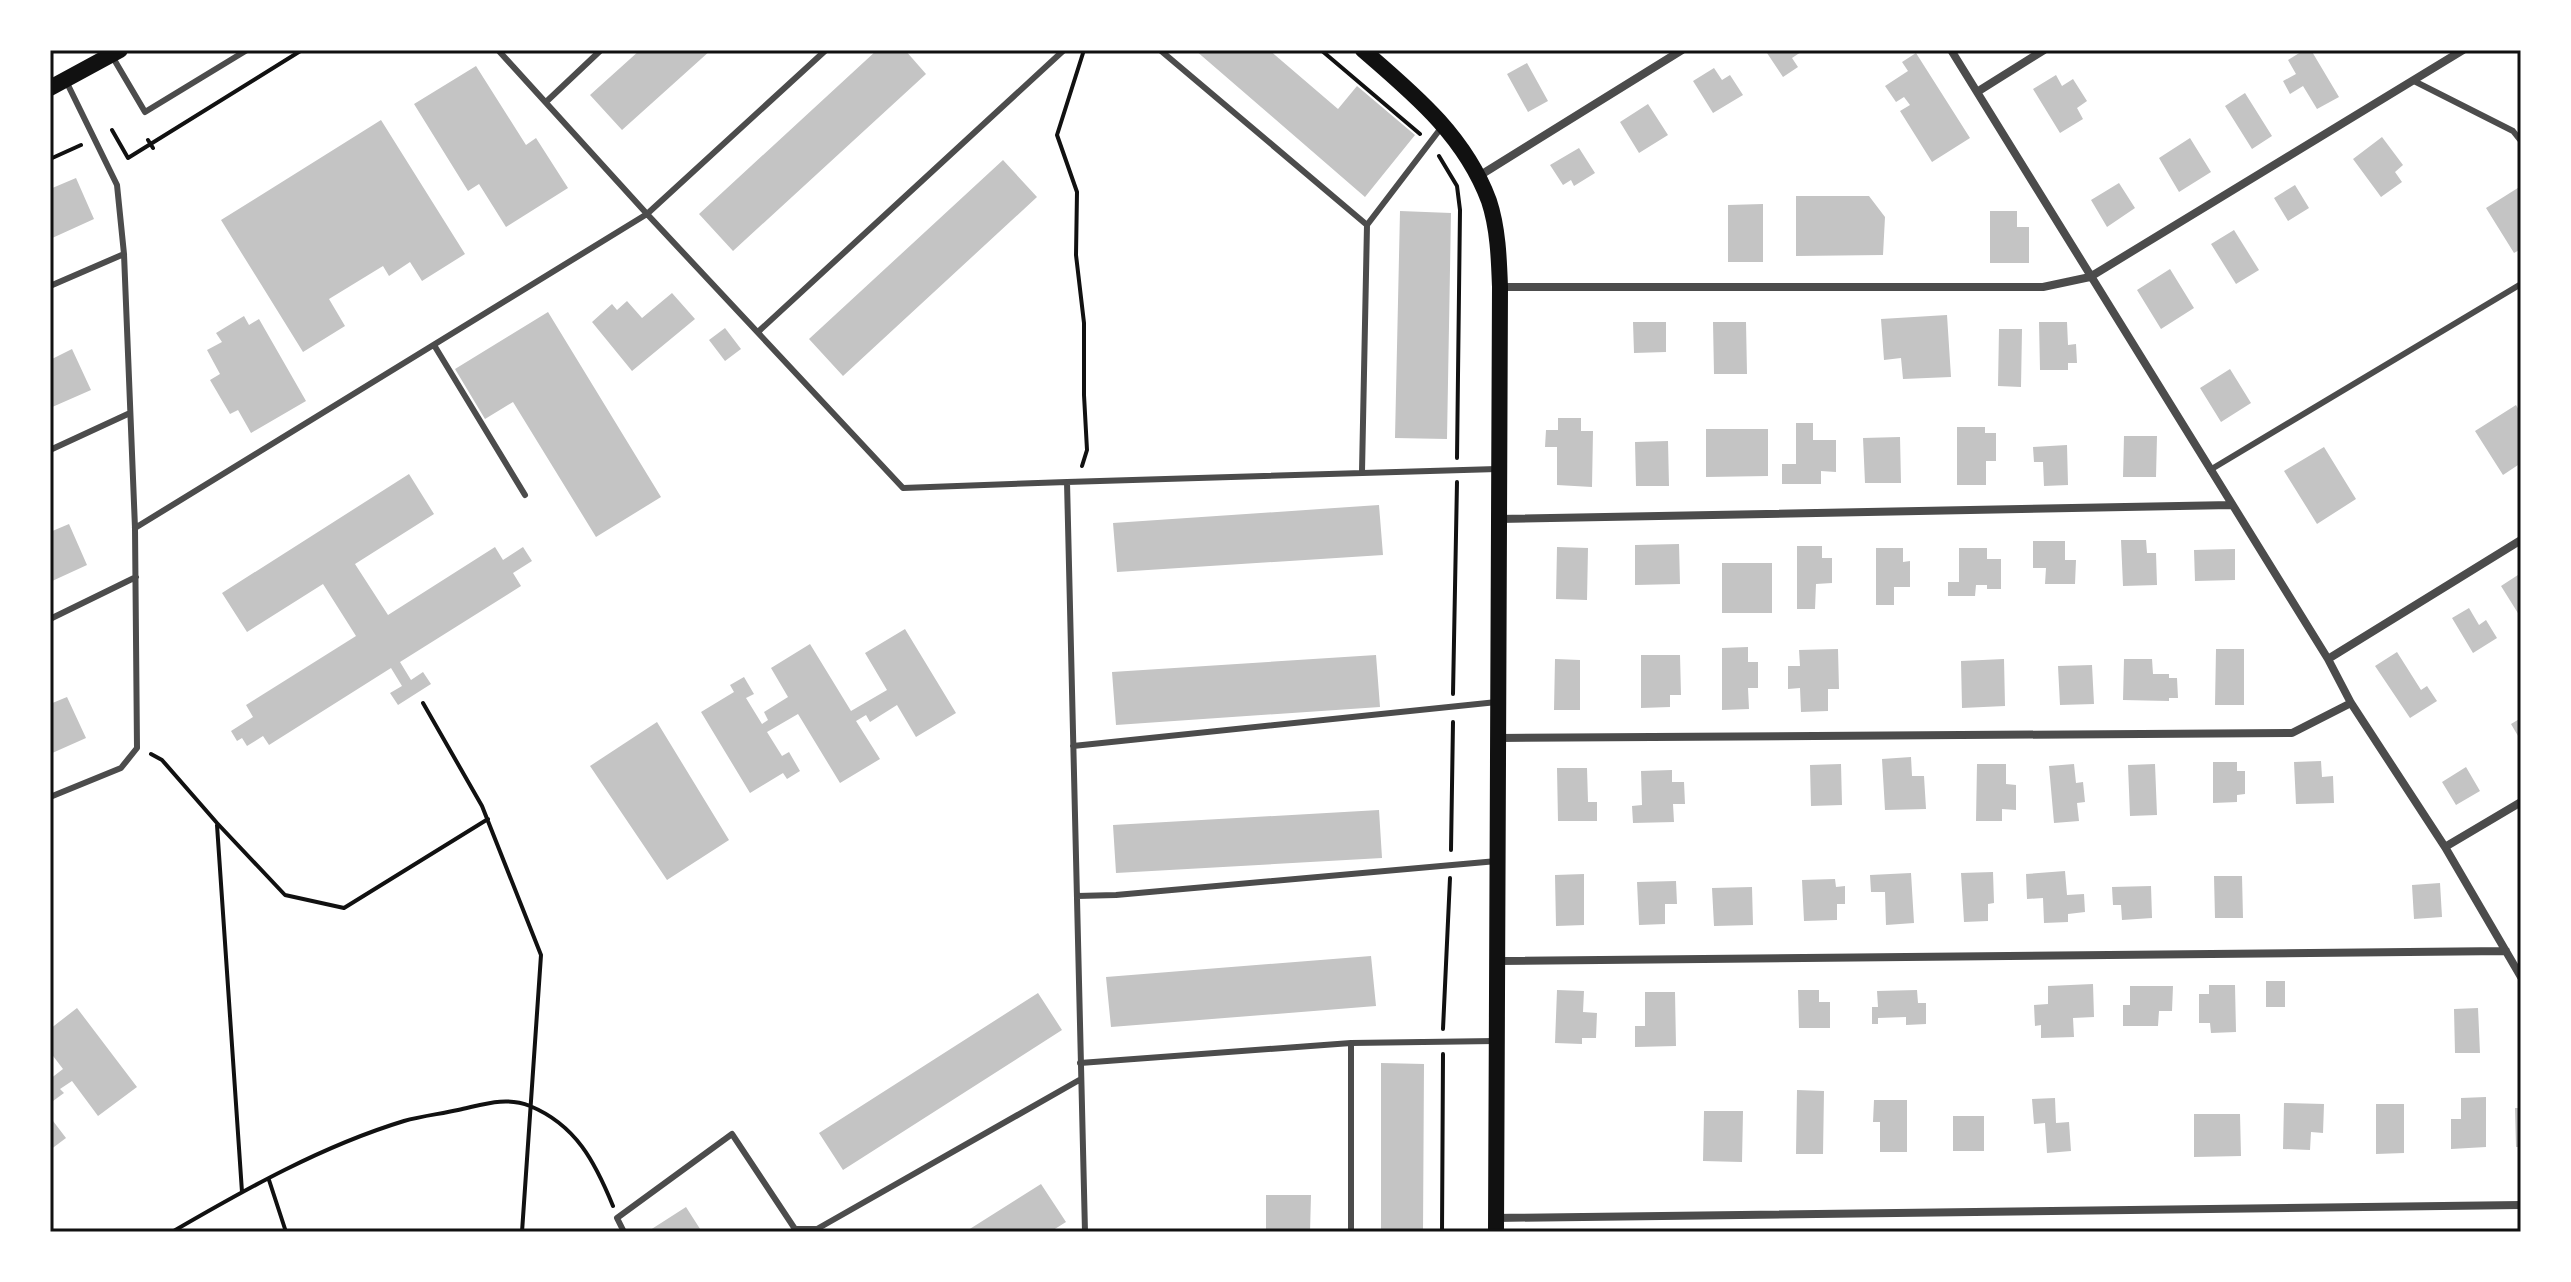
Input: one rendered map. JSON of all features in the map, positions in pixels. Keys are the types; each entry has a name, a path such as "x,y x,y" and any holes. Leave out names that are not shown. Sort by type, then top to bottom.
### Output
{"main road":[{"path":"1363,50 1444,124 1461,145 1489,203 1495,230 1500,287 1496,1225"},
{"path":"50,88 116,53"}],"street":[{"path":"1478,177 1682,50"},
{"path":"1951,50 2328,659 2351,703 2445,847 2521,977"},
{"path":"1977,92 2044,50"},
{"path":"1500,287 2043,287 2090,277 2463,50"},
{"path":"1499,519 2232,505"},
{"path":"2328,659 2521,540"},
{"path":"1497,738 2292,733 2351,703"},
{"path":"2445,847 2521,802"},
{"path":"1496,961 2506,951"},
{"path":"1496,1225 2521,1205"}],"lane":[{"path":"116,53 145,112 247,50"},
{"path":"498,50 903,488 1499,469"},
{"path":"546,102 601,50"},
{"path":"135,528 647,214 826,50"},
{"path":"759,331 1064,50"},
{"path":"1160,50 1367,225"},
{"path":"50,797 121,768 137,748 135,528 124,254 117,185 65,80"},
{"path":"2414,81 2466,110 2513,131 2521,141"},
{"path":"1362,472 1367,225 1444,124"},
{"path":"50,286 124,254"},
{"path":"2210,470 2521,284"},
{"path":"434,345 525,495"},
{"path":"50,450 130,413"},
{"path":"1067,482 1085,1232"},
{"path":"50,619 136,577"},
{"path":"1073,746 1453,704 1497,702"},
{"path":"1077,896 1497,861"},
{"path":"1080,1063 1351,1043 1495,1041"},
{"path":"1351,1043 1351,1232"},
{"path":"624,1232 617,1218 732,1134 795,1229 817,1230 1081,1079"}],"path":[{"path":"112,130 128,158 302,50"},
{"path":"1067,482 1081,470 1087,450 1084,323 1076,255 1077,192 1057,135 1084,50"},
{"path":"1321,50 1429,144 1457,186 1460,210 1451,866 1443,1043 1442,1232"},
{"path":"423,703 476,792 541,955 522,1232"},
{"path":"137,748 162,760 285,895 344,908 488,819"},
{"path":"217,823 243,1193"},
{"path":"172,1232 306,1158 406,1120 494,1101 513,1101 530,1106 566,1127 581,1142 599,1173 617,1218"},
{"path":"269,1180 286,1232"}],"building":[{"path":"640,50 711,50 622,130 590,95"},
{"path":"877,50 905,50 926,74 733,251 699,214"},
{"path":"1195,50 1269,50 1338,109 1357,86 1415,135 1365,197"},
{"path":"1765,50 1804,50 1792,58 1798,67 1783,77"},
{"path":"2304,50 2311,50 2339,97 2317,109 2303,86 2290,94 2283,81 2296,74 2288,60"},
{"path":"1916,53 1970,138 1932,162 1900,111 1910,105 1904,97 1896,102 1885,86 1908,71 1902,62"},
{"path":"1527,63 1548,101 1528,112 1507,74"},
{"path":"476,66 526,145 536,138 568,188 506,227 479,184 468,191 414,104"},
{"path":"1714,68 1722,80 1730,75 1743,95 1713,113 1693,81"},
{"path":"2056,75 2062,86 2073,79 2087,101 2077,108 2083,119 2060,133 2033,89"},
{"path":"2245,93 2272,136 2252,149 2225,106"},
{"path":"1648,104 1668,135 1639,153 1620,122"},
{"path":"381,120 465,254 422,281 410,262 389,276 383,266 329,299 345,326 303,352 221,220"},
{"path":"2382,137 2403,165 2395,172 2402,182 2381,197 2353,159"},
{"path":"2190,138 2211,172 2179,192 2159,158"},
{"path":"1579,148 1595,173 1574,186 1571,180 1563,185 1550,165"},
{"path":"1003,160 1037,197 843,376 809,339"},
{"path":"76,178 94,219 50,239 50,189"},
{"path":"2119,183 2135,208 2107,227 2091,200"},
{"path":"2295,185 2309,208 2288,221 2274,198"},
{"path":"2521,186 2521,249 2514,253 2486,208"},
{"path":"1796,196 1869,196 1885,217 1883,255 1796,256"},
{"path":"1763,204 1763,262 1728,262 1728,205"},
{"path":"1400,211 1451,213 1447,439 1395,438"},
{"path":"1990,211 2017,211 2017,227 2029,227 2029,263 1990,263"},
{"path":"2234,230 2259,270 2236,284 2211,244"},
{"path":"2170,269 2194,308 2161,329 2137,290"},
{"path":"672,293 695,319 632,371 592,322 612,304 617,310 627,301 642,318"},
{"path":"548,312 661,497 596,537 513,402 485,419 455,369"},
{"path":"1947,315 1951,377 1903,379 1901,358 1884,360 1881,319"},
{"path":"244,316 249,325 259,319 306,401 251,433 238,410 230,414 210,380 220,374 207,350 222,342 216,333"},
{"path":"1633,322 1666,322 1666,352 1634,353"},
{"path":"1713,322 1746,322 1747,374 1714,374"},
{"path":"2039,322 2067,322 2068,345 2076,344 2077,363 2068,363 2068,370 2040,370"},
{"path":"725,328 741,349 725,361 709,340"},
{"path":"1999,329 2022,329 2021,387 1998,386"},
{"path":"72,349 91,390 50,408 50,360"},
{"path":"2230,369 2251,403 2221,422 2200,388"},
{"path":"2516,405 2521,414 2521,463 2503,475 2475,431"},
{"path":"1558,418 1581,418 1581,431 1593,431 1592,487 1557,485 1557,447 1545,447 1546,430 1558,430"},
{"path":"1796,423 1813,423 1813,440 1836,440 1836,472 1821,471 1821,484 1782,484 1782,464 1796,464"},
{"path":"1957,427 1985,427 1985,433 1996,433 1996,461 1986,461 1986,485 1957,485"},
{"path":"1706,429 1768,429 1768,476 1706,477"},
{"path":"2124,436 2157,436 2156,477 2123,477"},
{"path":"1900,437 1901,483 1865,483 1863,438"},
{"path":"1668,441 1669,486 1636,486 1635,442"},
{"path":"2067,445 2068,485 2044,486 2043,462 2034,462 2033,447"},
{"path":"2324,447 2356,499 2317,524 2284,471"},
{"path":"409,474 434,514 355,564 388,615 495,547 503,560 523,547 532,561 513,573 521,586 400,662 411,680 423,672 431,684 398,705 390,693 402,686 391,668 269,745 263,736 247,746 242,738 237,741 231,731 253,717 246,705 356,636 323,584 247,632 222,593"},
{"path":"1379,505 1383,555 1117,572 1113,523"},
{"path":"69,524 87,565 50,582 50,532"},
{"path":"2121,540 2146,540 2147,553 2156,553 2157,585 2123,586"},
{"path":"2033,541 2065,541 2065,560 2076,560 2075,584 2045,584 2046,568 2033,568"},
{"path":"1679,544 1680,584 1635,585 1635,545"},
{"path":"1797,546 1822,546 1822,558 1832,558 1832,583 1816,584 1815,609 1797,609"},
{"path":"1557,547 1588,548 1587,600 1556,599"},
{"path":"1876,548 1903,548 1903,562 1910,561 1910,587 1894,587 1894,605 1876,605"},
{"path":"1959,548 1987,548 1987,559 2001,559 2001,589 1976,585 1975,596 1948,596 1948,582 1959,582"},
{"path":"2235,549 2235,580 2195,581 2194,550"},
{"path":"1722,563 1772,563 1772,613 1722,613"},
{"path":"2521,573 2521,618 2501,586"},
{"path":"2469,608 2479,625 2486,620 2497,638 2473,653 2452,618"},
{"path":"905,629 956,713 916,737 897,705 870,722 866,715 856,721 880,759 840,783 798,714 767,732 782,756 789,752 800,771 787,779 783,773 750,793 701,712 734,692 730,685 744,677 754,694 746,698 762,724 768,720 764,712 788,697 771,668 810,644 851,711 887,690 865,653"},
{"path":"1748,647 1748,662 1758,662 1758,688 1748,688 1749,709 1722,710 1722,648"},
{"path":"1838,649 1839,689 1828,689 1828,711 1801,712 1800,688 1788,689 1788,666 1800,666 1799,650"},
{"path":"2216,649 2244,649 2244,705 2215,705"},
{"path":"2397,652 2421,690 2427,686 2437,701 2410,718 2375,666"},
{"path":"1376,655 1380,707 1116,725 1112,672"},
{"path":"1641,655 1680,655 1681,695 1670,695 1670,707 1641,708"},
{"path":"1555,659 1580,660 1580,710 1554,710"},
{"path":"2004,659 2005,706 1962,708 1961,661"},
{"path":"2124,659 2152,659 2153,674 2169,674 2169,678 2177,678 2178,698 2169,698 2169,701 2123,700"},
{"path":"2092,665 2094,704 2060,705 2058,666"},
{"path":"67,697 86,738 50,754 50,704"},
{"path":"2521,718 2521,741 2511,724"},
{"path":"657,722 729,840 667,880 590,766"},
{"path":"1911,757 1912,776 1924,776 1926,809 1885,810 1882,759"},
{"path":"2321,761 2322,777 2333,776 2334,803 2296,804 2294,762"},
{"path":"2213,762 2237,762 2237,771 2245,771 2245,794 2237,795 2237,802 2213,803"},
{"path":"1841,764 1842,805 1811,806 1810,765"},
{"path":"1977,764 2006,764 2006,784 2016,785 2016,810 2002,809 2002,821 1976,821"},
{"path":"2074,764 2076,783 2083,782 2085,802 2077,803 2079,821 2054,823 2049,766"},
{"path":"2155,764 2157,815 2130,816 2128,765"},
{"path":"2466,767 2480,791 2456,805 2442,782"},
{"path":"1557,768 1587,768 1588,802 1597,802 1597,821 1558,821"},
{"path":"1672,770 1672,782 1684,782 1685,804 1673,804 1674,822 1633,823 1632,806 1642,805 1641,771"},
{"path":"1379,810 1382,858 1116,873 1113,825"},
{"path":"2065,871 2067,895 2084,894 2085,912 2068,914 2068,922 2044,923 2043,898 2027,899 2026,874"},
{"path":"1993,872 1994,903 1988,904 1988,921 1964,922 1961,873"},
{"path":"1911,873 1914,923 1886,925 1885,892 1871,892 1870,875"},
{"path":"1584,874 1584,925 1556,926 1555,875"},
{"path":"2214,876 2242,876 2243,918 2215,918"},
{"path":"1835,879 1836,887 1845,886 1845,904 1837,904 1837,920 1804,921 1802,880"},
{"path":"1676,881 1677,904 1665,904 1665,924 1639,925 1637,882"},
{"path":"2440,883 2442,917 2414,919 2412,885"},
{"path":"2151,886 2152,918 2122,920 2121,905 2113,905 2112,887"},
{"path":"1752,887 1753,925 1714,926 1712,888"},
{"path":"1371,956 1376,1006 1111,1027 1106,977"},
{"path":"2266,981 2285,981 2285,1007 2266,1007"},
{"path":"2093,984 2094,1017 2073,1018 2074,1037 2041,1038 2041,1025 2035,1026 2034,1005 2048,1004 2048,986"},
{"path":"2209,985 2235,985 2236,1032 2211,1033 2210,1023 2199,1023 2199,994 2209,994"},
{"path":"2130,986 2173,986 2172,1011 2159,1011 2158,1026 2123,1026 2123,1005 2130,1005"},
{"path":"1557,990 1584,991 1583,1012 1597,1013 1596,1038 1582,1038 1582,1044 1555,1043"},
{"path":"1798,990 1819,990 1819,1002 1830,1002 1830,1028 1799,1028"},
{"path":"1917,990 1918,1003 1926,1003 1926,1024 1906,1025 1906,1017 1878,1018 1878,1024 1872,1024 1872,1007 1878,1007 1877,991"},
{"path":"1645,992 1675,992 1676,1046 1635,1047 1635,1026 1645,1026"},
{"path":"1038,993 1062,1030 843,1170 819,1133"},
{"path":"77,1008 137,1087 98,1116 72,1081 60,1089 64,1093 53,1101 50,1096 50,1079 63,1069 50,1052 50,1029"},
{"path":"2478,1008 2480,1053 2455,1053 2454,1009"},
{"path":"1381,1063 1424,1064 1423,1232 1381,1232"},
{"path":"1797,1090 1824,1091 1823,1154 1796,1154"},
{"path":"2486,1097 2486,1147 2451,1149 2451,1119 2461,1119 2461,1098"},
{"path":"2055,1098 2056,1123 2069,1122 2071,1151 2047,1153 2045,1123 2034,1124 2032,1099"},
{"path":"1874,1100 1907,1100 1907,1152 1880,1152 1880,1122 1873,1122"},
{"path":"2284,1103 2324,1104 2323,1133 2311,1132 2310,1150 2283,1149"},
{"path":"2376,1104 2404,1104 2404,1153 2376,1154"},
{"path":"2515,1108 2521,1108 2521,1147 2516,1147"},
{"path":"1704,1111 1743,1111 1742,1162 1703,1161"},
{"path":"2194,1114 2240,1114 2241,1156 2194,1157"},
{"path":"1953,1116 1984,1116 1984,1151 1953,1151"},
{"path":"50,1117 66,1138 50,1150"},
{"path":"1041,1184 1066,1222 1050,1232 965,1232"},
{"path":"1266,1195 1311,1195 1310,1232 1266,1232"},
{"path":"686,1207 702,1232 647,1232"}]}
